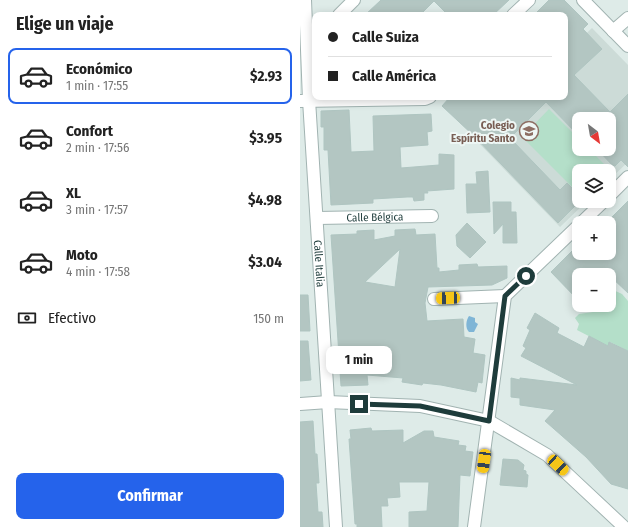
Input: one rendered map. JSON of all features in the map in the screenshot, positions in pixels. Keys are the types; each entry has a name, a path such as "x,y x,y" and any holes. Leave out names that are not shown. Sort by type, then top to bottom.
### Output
{"street":[{"name":"Calle Italia","path":"305,0 311,32 305,100 317,218 336,527"},
{"path":"341,12 354,0"},
{"path":"516,12 529,0"},
{"path":"583,0 628,46"},
{"path":"613,31 628,18"},
{"path":"616,189 628,178"},
{"path":"588,216 597,208"},
{"name":"Calle Bélgica","path":"317,218 432,216"},
{"path":"474,527 505,296 572,232"},
{"path":"434,299 505,296"},
{"path":"300,404 328,402 420,406 489,421 547,455 624,527"}],"shaded area":[{"name":"Colegio Espíritu Santo","path":"592,28 628,65 628,162 616,173 616,164 572,164 572,208 580,208 560,227 473,137 486,125 498,105 540,100 568,100 568,51"}],"green space":[{"path":"549,109 572,132 572,156 596,156 604,164 572,164 572,187 522,137"},
{"path":"616,291 622,294 628,301 628,351 610,342 608,346 577,330 579,324 575,318 579,314 593,312 616,312"}],"water":[{"path":"469,316 475,318 475,322 478,324 474,332 469,332 466,326"}],"building":[{"path":"381,0 509,0 496,12 445,12 434,1 423,12 368,12"},
{"path":"549,0 564,0 588,24 583,29 602,49 574,75 610,112 572,112 572,129 546,102 510,138 560,190 567,183 572,188 573,208 558,223 474,136 442,106 447,100 568,100 568,12 537,12"},
{"path":"628,94 628,167 621,160 616,165 611,164 604,156 616,156 616,112 610,112"},
{"path":"349,110 351,152 374,151 373,116 431,114 432,131 427,132 428,145 400,147 401,168 439,165 439,154 454,155 454,189 427,191 428,193 424,193 424,200 414,201 413,197 407,197 373,199 373,203 331,205 328,150 324,150 324,127 321,127 321,111"},
{"path":"488,171 490,212 467,213 466,184 477,184 476,172"},
{"path":"628,201 628,293 616,282 616,268 572,268 572,294 551,272 572,251 572,260 616,260 616,216 613,216"},
{"path":"493,202 511,202 511,212 516,212 517,243 503,243 503,224 494,234"},
{"path":"467,223 486,242 470,258 457,246 456,235"},
{"path":"415,229 416,235 435,234 437,268 439,268 439,272 459,270 459,265 477,264 478,267 507,266 507,278 492,285 428,287 425,303 427,321 463,319 464,337 475,339 473,353 485,355 482,383 478,382 476,392 441,385 423,383 422,385 402,382 403,378 367,375 368,385 341,386 331,235 357,234 357,231 374,230 374,240 395,236 395,230","holes":["400,249 395,287 365,282"]},
{"path":"300,295 308,295 310,331 300,331"},
{"path":"535,313 559,328 557,333 584,347 589,336 608,346 609,342 628,351 628,489 611,484 586,457 545,421 555,410 520,405 520,398 511,397 511,378 577,385 521,356 526,348 523,346 530,330 527,328"},
{"path":"300,341 308,341 311,380 300,381"},
{"path":"313,421 319,483 316,483 318,512 322,512 323,527 300,527 300,422"},
{"path":"371,428 372,431 403,430 403,443 424,431 433,431 434,437 459,441 458,445 466,446 465,451 473,452 470,476 460,475 458,527 409,527 409,512 427,511 429,482 399,482 400,497 387,498 388,506 381,506 382,527 357,527 357,524 355,524 349,439 351,439 350,430"},
{"path":"503,459 518,460 524,465 523,470 526,471 526,474 528,475 527,487 500,485"}],"place":[{"name":"Colegio Espíritu Santo","path":"529,131"}],"route":[{"path":"359,404 420,406 489,421 505,296 526,276"}]}
